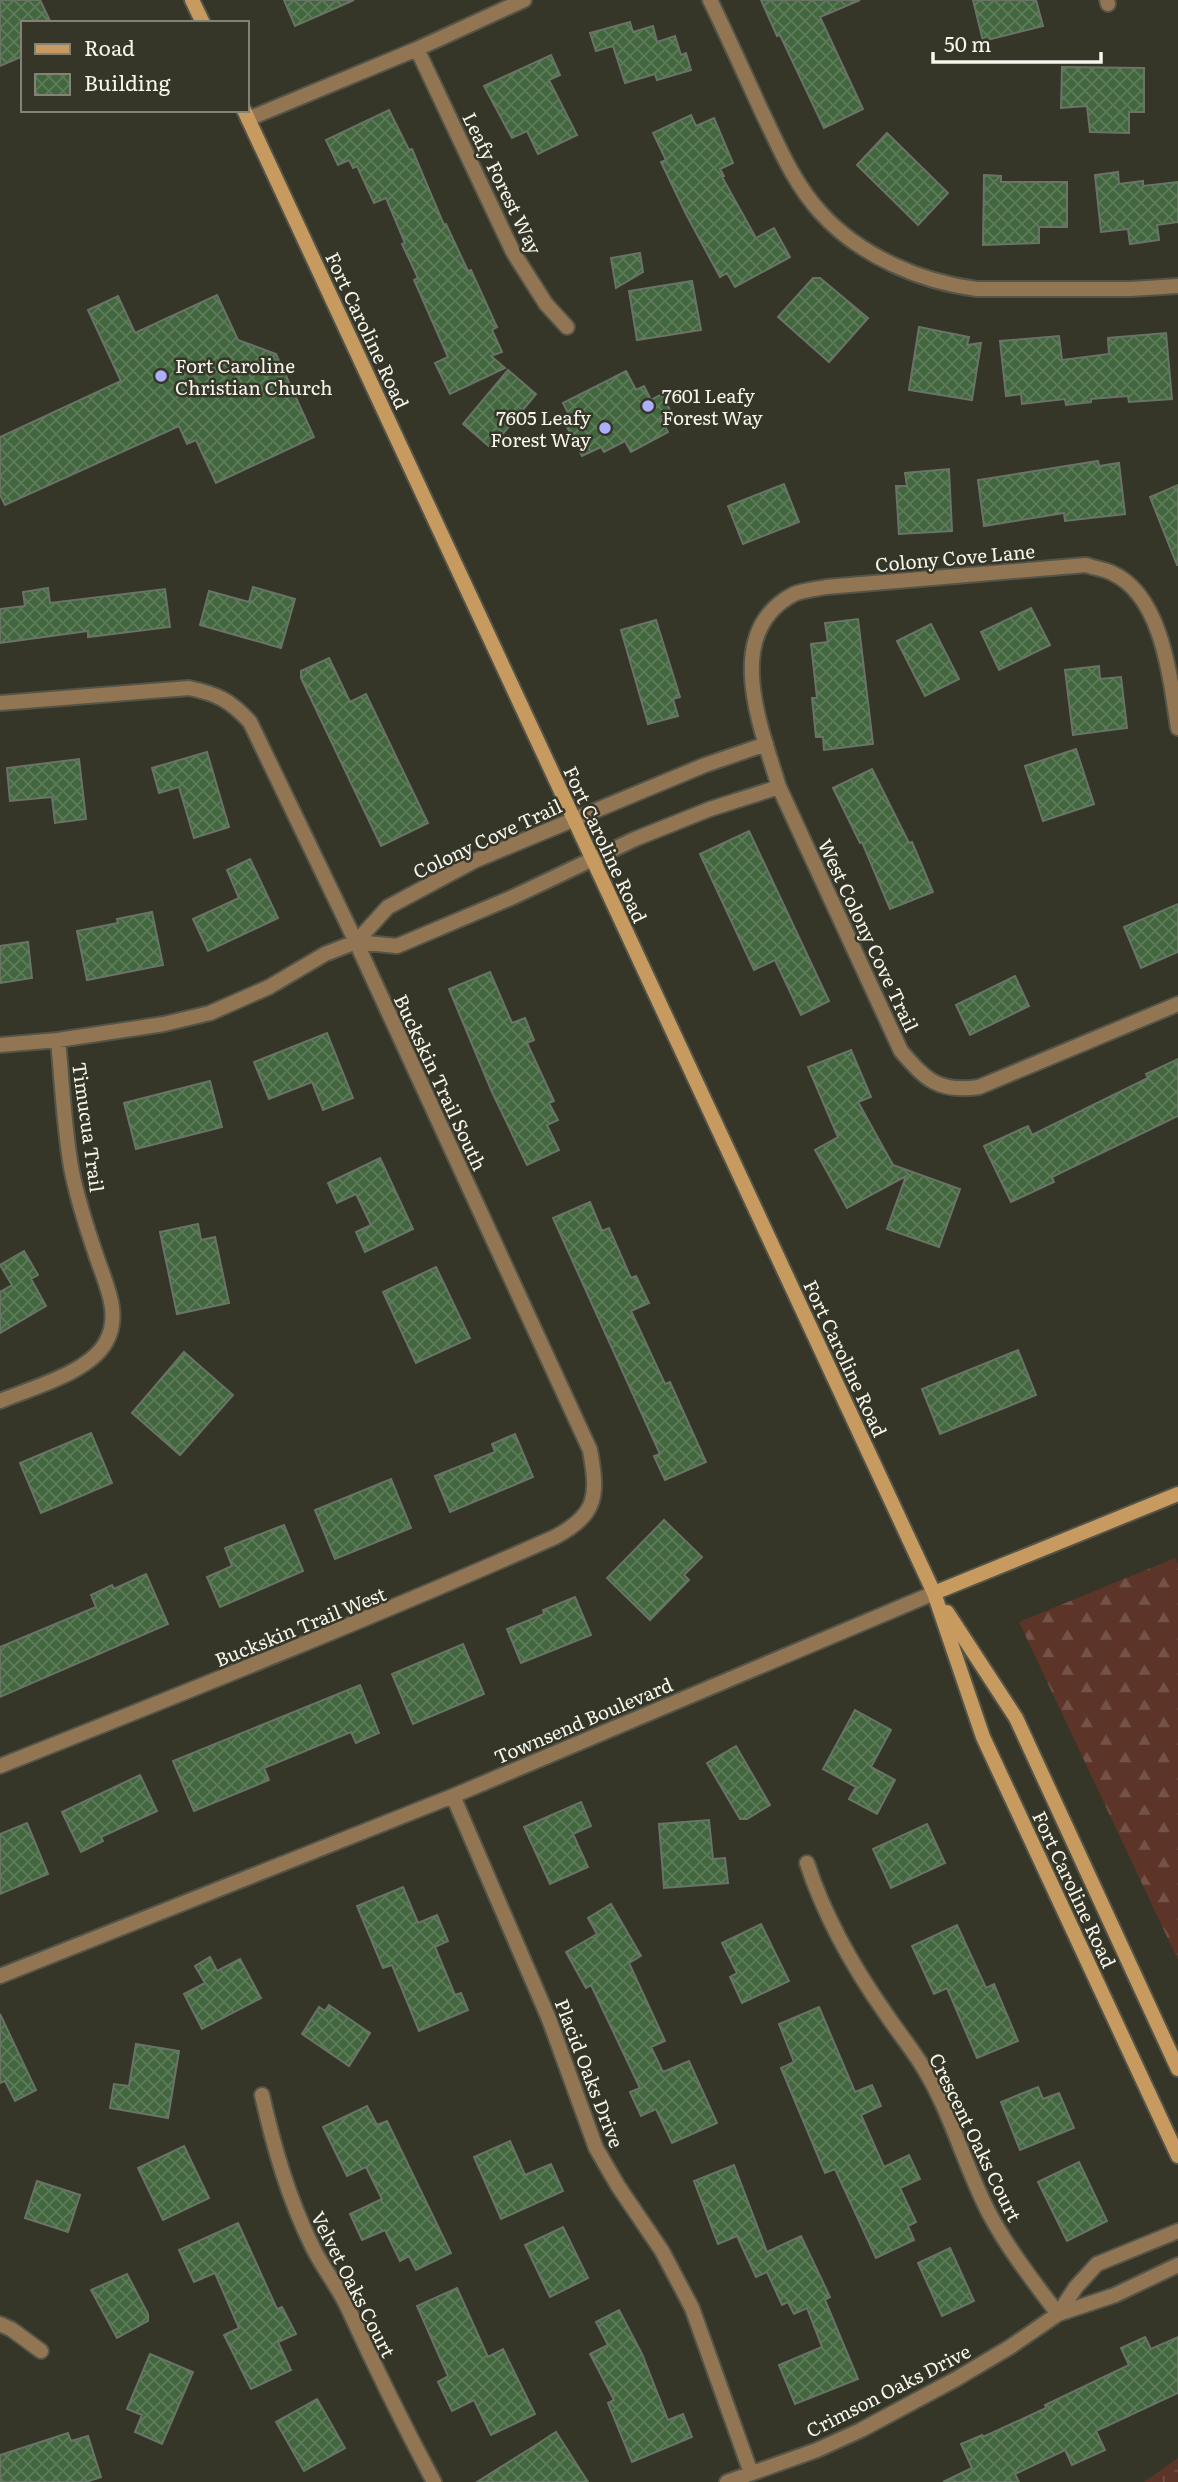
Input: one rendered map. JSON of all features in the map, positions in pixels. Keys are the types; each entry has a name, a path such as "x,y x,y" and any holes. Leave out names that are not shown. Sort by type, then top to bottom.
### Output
{"street":[{"path":"192,0 202,21"},
{"path":"246,115 417,49 524,0"},
{"path":"710,0 789,171 821,213 882,259 915,274 953,286 977,289 1178,286"},
{"name":"Leafy Forest Way","path":"417,49 513,251 546,304 567,327"},
{"name":"Fort Caroline Road","path":"246,115 934,1593 983,1737 1178,2156"},
{"name":"Colony Cove Lane","path":"766,744 751,679 752,650 761,626 778,605 797,593 826,587 1086,565 1114,573 1141,596 1156,626 1169,673 1178,728"},
{"name":"Buckskin Trail South","path":"0,703 189,688 224,699 234,705 250,722 356,942 590,1450 596,1483 594,1495"},
{"name":"Colony Cove Trail","path":"356,942 388,906 474,861 705,765 766,744"},
{"name":"West Colony Cove Trail","path":"766,744 779,787 901,1051 919,1072 936,1084 957,1090 979,1087 1178,1004"},
{"name":"Colony Cove Trail","path":"0,1045 58,1040 164,1024 210,1013 269,987 325,954 356,942 397,946 710,809 779,787"},
{"name":"Timucua Trail","path":"0,1401 70,1373 93,1358 106,1342 113,1322 113,1304 82,1214 71,1167 58,1040"},
{"name":"Townsend Boulevard","path":"0,1976 453,1796 934,1593 1178,1494"},
{"name":"Buckskin Trail West","path":"0,1766 391,1609 555,1537 583,1519 594,1495"},
{"name":"Fort Caroline Road","path":"934,1593 1016,1718 1178,2068"},
{"name":"Placid Oaks Drive","path":"453,1796 549,2019 596,2148 662,2252 692,2308 751,2473"},
{"name":"Crescent Oaks Court","path":"807,1863 816,1892 856,1969 923,2066 943,2103 989,2213 1058,2314"},
{"name":"Velvet Oaks Court","path":"262,2095 278,2164 294,2208 314,2250 346,2302 363,2346 434,2482"},
{"name":"Crimson Oaks Drive","path":"1058,2314 1076,2287 1097,2264 1178,2231"},
{"name":"Crimson Oaks Drive","path":"727,2482 817,2450 861,2430 988,2360 1058,2314 1115,2295 1178,2265"},
{"path":"0,2324 41,2351"}],"green space":[{"path":"1175,1558 1178,1564 1178,1960 1019,1622"},
{"path":"1178,2458 1178,2482 1144,2482"}],"building":[{"path":"0,0 40,0 50,21 21,21 21,57 0,66"},
{"path":"284,0 354,0 295,26"},
{"path":"761,0 860,0 820,17 863,109 824,128"},
{"path":"973,0 1036,0 1043,26 983,41"},
{"path":"630,22 633,32 653,26 657,42 675,36 681,55 686,53 691,70 657,80 655,74 625,83 613,46 596,51 590,33"},
{"path":"551,55 560,75 549,80 577,135 538,154 527,131 512,138 484,86"},
{"path":"1062,67 1144,68 1144,112 1129,112 1129,133 1090,132 1087,106 1061,108"},
{"path":"389,110 409,150 412,149 444,225 446,224 468,271 471,270 497,327 492,330 502,352 491,356 505,368 450,394 435,363 448,357 414,280 418,278 402,244 405,243 386,198 374,203 357,166 353,168 349,160 338,165 326,140"},
{"path":"691,115 696,126 714,118 733,163 720,169 724,176 722,177 756,238 774,228 790,257 735,287 727,273 720,277 686,214 661,162 666,160 653,133"},
{"path":"887,133 948,193 918,225 857,165"},
{"path":"1118,172 1119,184 1143,181 1143,186 1178,182 1178,222 1157,225 1159,240 1130,244 1128,229 1101,232 1095,175"},
{"path":"984,175 1001,176 1001,182 1067,182 1067,227 1039,227 1039,243 983,245"},
{"path":"640,253 643,272 616,288 611,258"},
{"path":"813,278 820,278 868,318 829,362 778,317"},
{"path":"692,281 701,330 637,340 629,291"},
{"path":"217,295 238,340 276,354 314,437 216,483 196,440 187,444 179,426 5,505 0,495 0,437 121,381 88,310 118,296 135,333"},
{"path":"919,327 969,337 967,345 981,343 972,400 909,390"},
{"path":"1166,333 1172,399 1129,402 1128,396 1091,399 1091,402 1066,405 1065,399 1022,404 1021,394 1006,396 1000,341 1059,336 1062,360 1109,354 1108,338"},
{"path":"508,370 536,394 491,448 463,424"},
{"path":"626,371 636,390 644,386 651,400 662,394 671,412 660,417 668,432 631,452 625,441 604,452 601,447 582,456 566,425 572,421 563,403"},
{"path":"1098,461 1099,466 1119,463 1125,514 1065,521 1064,513 984,526 978,480"},
{"path":"949,469 952,531 899,534 896,486 907,486 905,473"},
{"path":"784,484 799,522 743,544 728,506"},
{"path":"1178,485 1178,565 1177,565 1150,497"},
{"path":"253,587 295,599 281,648 200,625 209,591 249,602"},
{"path":"48,588 50,603 165,589 170,627 88,637 88,631 0,643 0,609 25,606 23,592"},
{"path":"1031,608 1050,645 999,670 981,632"},
{"path":"858,619 873,744 824,750 823,737 816,737 812,698 817,698 811,644 828,642 825,623"},
{"path":"656,620 680,697 673,699 678,716 648,724 621,630"},
{"path":"931,624 959,679 925,696 897,641"},
{"path":"329,658 350,702 366,694 428,823 381,846 301,678 301,671"},
{"path":"1099,666 1100,679 1121,677 1127,728 1073,735 1065,670"},
{"path":"1076,749 1094,804 1043,821 1025,766"},
{"path":"207,752 229,827 194,838 179,787 159,793 152,768"},
{"path":"79,759 86,819 55,823 52,797 10,801 7,768"},
{"path":"872,769 909,843 912,842 933,892 890,909 862,842 860,843 833,788"},
{"path":"749,831 829,1001 801,1015 775,960 754,970 700,854"},
{"path":"250,859 278,918 208,951 193,919 239,898 227,870"},
{"path":"1178,904 1178,952 1141,968 1124,927"},
{"path":"152,912 163,965 87,980 77,931 118,923 117,919"},
{"path":"28,942 32,978 0,983 0,946"},
{"path":"490,972 512,1023 525,1018 534,1040 527,1043 554,1101 549,1103 558,1120 547,1125 559,1150 527,1165 492,1092 449,989"},
{"path":"1015,976 1029,1006 970,1035 956,1005"},
{"path":"327,1033 353,1098 323,1110 312,1082 269,1099 254,1062"},
{"path":"851,1050 871,1097 858,1102 893,1165 960,1189 939,1247 887,1229 906,1176 847,1208 815,1150 838,1137 808,1067"},
{"path":"1178,1059 1178,1116 1052,1177 1054,1182 1011,1202 984,1146 1028,1126 1032,1135 1148,1078 1146,1074"},
{"path":"210,1081 222,1127 136,1149 124,1103"},
{"path":"380,1158 413,1229 365,1252 356,1232 371,1225 356,1194 337,1203 328,1183"},
{"path":"590,1202 602,1231 609,1228 631,1278 636,1276 649,1303 631,1311 665,1384 670,1382 706,1462 665,1480 654,1456 660,1454 553,1218"},
{"path":"198,1224 201,1240 215,1237 229,1303 177,1314 160,1232"},
{"path":"24,1251 38,1275 31,1279 46,1306 0,1333 0,1292 12,1285 0,1265"},
{"path":"436,1267 470,1338 416,1363 383,1292"},
{"path":"1018,1350 1036,1395 940,1434 922,1389"},
{"path":"184,1352 233,1395 180,1455 132,1413"},
{"path":"91,1433 112,1483 41,1513 20,1463"},
{"path":"515,1434 533,1477 450,1512 435,1476 495,1452 492,1444"},
{"path":"391,1479 411,1528 335,1559 315,1510"},
{"path":"664,1520 702,1557 684,1575 689,1580 650,1620 607,1578"},
{"path":"284,1525 303,1571 220,1607 207,1577 232,1566 225,1548"},
{"path":"146,1574 168,1624 0,1697 0,1647 96,1607 91,1595 112,1585 114,1589"},
{"path":"575,1597 591,1635 521,1663 507,1629 544,1614 543,1610"},
{"path":"463,1644 484,1694 413,1724 392,1674"},
{"path":"360,1685 379,1733 356,1743 351,1732 264,1768 269,1780 194,1811 173,1761"},
{"path":"855,1710 891,1730 871,1767 895,1780 877,1814 849,1799 856,1787 823,1769"},
{"path":"736,1746 770,1805 747,1819 740,1819 707,1763"},
{"path":"140,1775 157,1811 101,1837 103,1841 81,1852 62,1812"},
{"path":"581,1802 591,1826 573,1834 588,1867 550,1884 524,1827"},
{"path":"709,1820 713,1859 725,1858 728,1883 664,1888 659,1824"},
{"path":"27,1823 48,1874 0,1894 0,1834"},
{"path":"927,1824 945,1863 891,1888 873,1849"},
{"path":"403,1887 418,1923 437,1915 448,1941 435,1947 455,1995 461,1993 468,2010 419,2031 392,1965 383,1968 357,1906"},
{"path":"611,1904 641,1956 629,1963 665,2041 651,2047 663,2072 689,2061 717,2123 672,2143 656,2109 641,2116 630,2092 640,2088 591,1985 586,1988 566,1952 597,1934 588,1918"},
{"path":"761,1924 789,1981 742,2003 730,1977 737,1973 722,1943"},
{"path":"957,1925 986,1988 994,1984 1018,2041 977,2058 947,1988 934,1994 912,1946"},
{"path":"210,1957 217,1971 240,1959 261,1998 202,2029 184,1994 205,1983 195,1966"},
{"path":"329,2005 370,2033 349,2066 302,2034 319,2007 325,2011"},
{"path":"819,2007 855,2092 872,2085 881,2106 861,2115 884,2167 909,2155 920,2179 900,2188 916,2222 908,2226 914,2240 876,2258 835,2169 825,2173 781,2068 794,2062 779,2024"},
{"path":"0,2014 36,2090 15,2101 5,2081 0,2083"},
{"path":"136,2044 179,2051 168,2118 110,2108 114,2084 129,2086"},
{"path":"1038,2087 1043,2099 1059,2093 1074,2128 1020,2150 1001,2102"},
{"path":"367,2106 377,2125 387,2121 451,2253 416,2270 409,2256 400,2261 385,2230 362,2240 350,2214 382,2199 366,2167 347,2176 323,2127"},
{"path":"510,2141 525,2175 551,2164 563,2191 501,2219 474,2157"},
{"path":"184,2146 209,2198 163,2220 138,2168"},
{"path":"1079,2162 1107,2221 1067,2241 1038,2182"},
{"path":"734,2165 767,2252 801,2236 830,2297 825,2300 858,2379 795,2404 779,2365 822,2347 807,2308 794,2314 788,2302 782,2305 767,2272 756,2277 737,2236 718,2244 694,2181"},
{"path":"37,2181 80,2195 68,2232 25,2218"},
{"path":"238,2223 277,2309 282,2307 296,2334 278,2342 291,2370 251,2389 224,2335 239,2328 215,2273 194,2282 179,2250"},
{"path":"563,2227 588,2278 550,2297 525,2245"},
{"path":"950,2248 974,2301 942,2316 918,2263"},
{"path":"127,2274 148,2314 148,2321 117,2338 91,2290"},
{"path":"457,2288 488,2357 503,2349 535,2414 491,2435 474,2400 452,2411 438,2382 448,2376 417,2306"},
{"path":"619,2310 642,2354 668,2420 683,2414 692,2437 632,2462 608,2403 614,2400 590,2354 608,2345 596,2322"},
{"path":"1145,2337 1151,2349 1178,2337 1178,2393 1096,2431 1105,2450 1072,2465 1065,2450 1015,2474 1019,2482 943,2482 972,2468 961,2444 982,2435 983,2437 1046,2408 1045,2405 1129,2365 1121,2348"},
{"path":"150,2354 193,2372 162,2444 135,2432 142,2415 127,2409"},
{"path":"317,2399 345,2448 304,2471 276,2422"},
{"path":"556,2432 588,2482 477,2482 539,2443"},
{"path":"68,2433 71,2441 88,2436 101,2477 86,2482 0,2482 0,2455"}],"place":[{"name":"Fort Caroline Christian Church","path":"161,376"},
{"name":"7601 Leafy Forest Way","path":"648,406"},
{"name":"7605 Leafy Forest Way","path":"605,428"}]}
